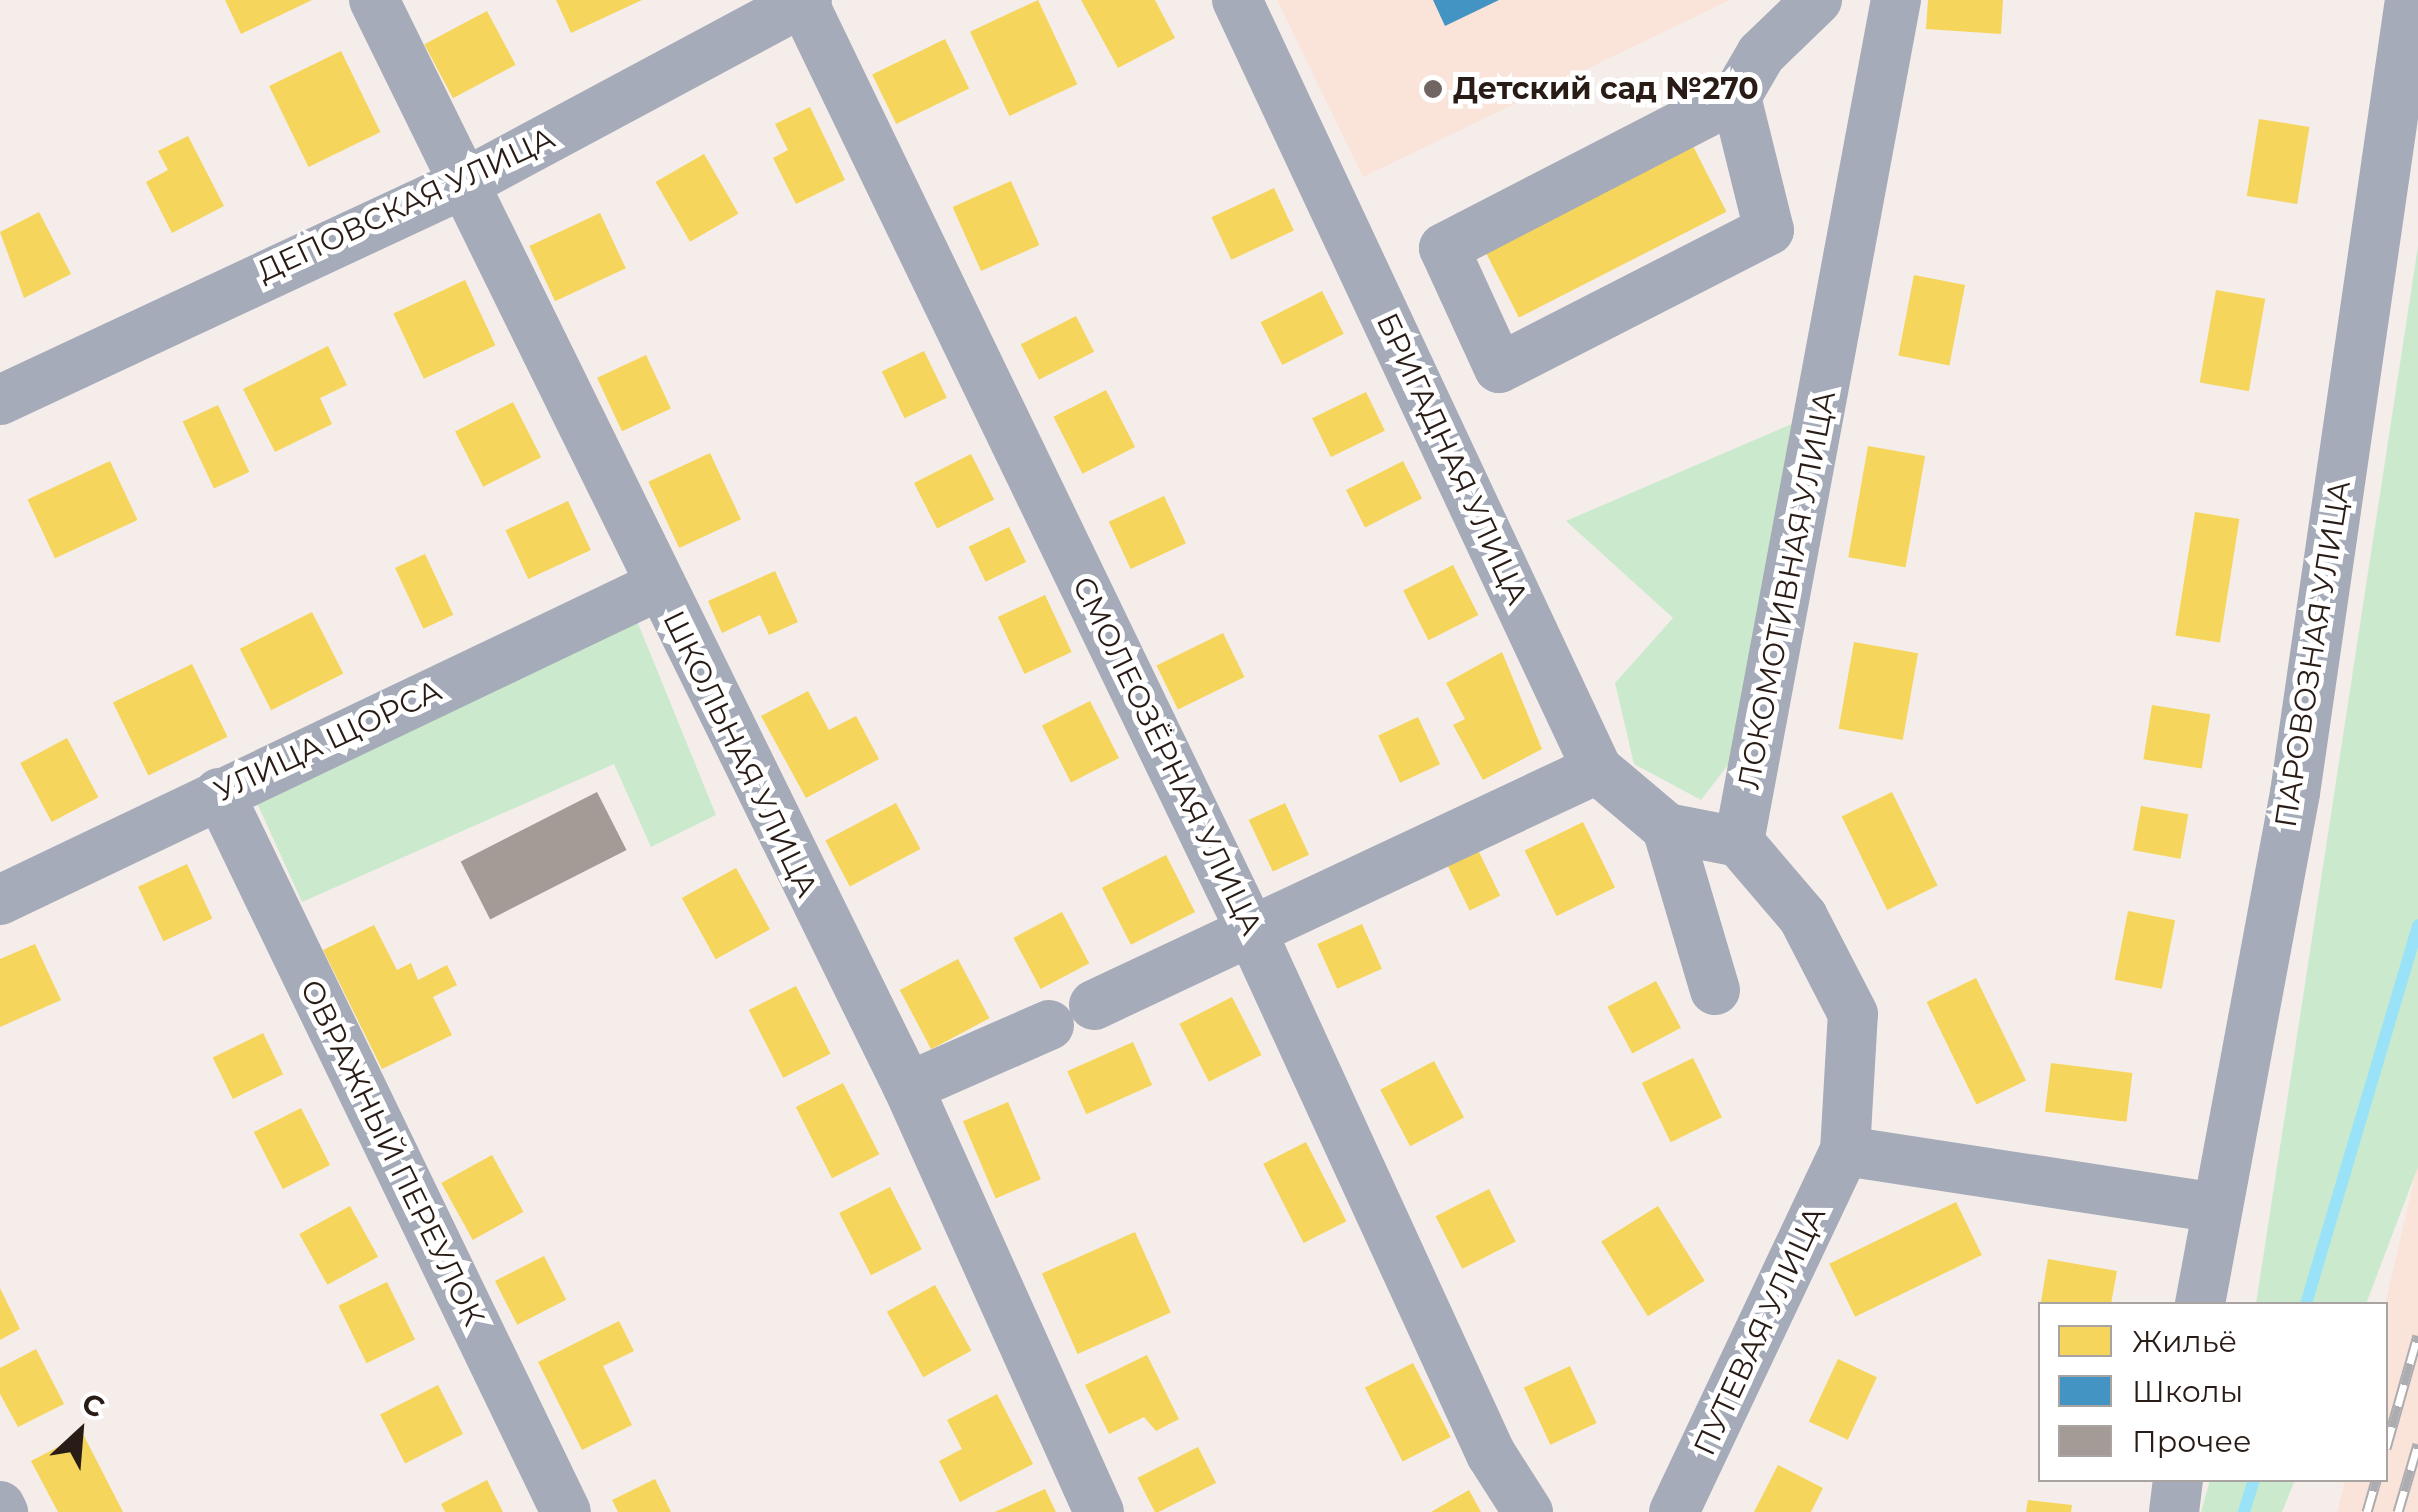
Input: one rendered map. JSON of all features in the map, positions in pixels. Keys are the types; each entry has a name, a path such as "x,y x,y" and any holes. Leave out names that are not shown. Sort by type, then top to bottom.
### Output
{"street":[{"name":"ШКОЛЬНАЯ УЛИЦА","path":"374,0 658,586 908,1087 1099,1512"},
{"name":"БРИГАДНАЯ УЛИЦА","path":"1237,0 1598,770 1667,828 1740,842"},
{"path":"1369,283 1736,97 1761,54 1817,0"},
{"name":"ЛОКОМОТИВНАЯ УЛИЦА","path":"1740,842 1896,0"},
{"name":"ПАРОВОЗНАЯ УЛИЦА","path":"2200,1302 2212,1207 2294,793 2410,0"},
{"name":"ДЕПОВСКАЯ УЛИЦА","path":"0,400 465,183 805,1"},
{"name":"СМОЛЕОЗЁРНАЯ УЛИЦА","path":"805,1 1253,935 1456,1382 1528,1512"},
{"path":"1444,248 1499,368 1752,239 1768,230 1736,97"},
{"name":"УЛИЦА ЩОРСА","path":"0,900 658,586"},
{"path":"908,1087 1253,935 1598,770"},
{"name":"ОВРАЖНЫЙ ПЕРЕУЛОК","path":"218,793 566,1512"},
{"path":"1667,828 1716,990"},
{"path":"1740,842 1802,917 1853,1014 1845,1151 2212,1207"},
{"name":"ПУТЕВАЯ УЛИЦА","path":"1674,1512 1845,1151"},
{"path":"2174,1512 2178,1482"}],"shaded area":[{"name":"Детский сад №270","path":"1277,0 1730,0 1363,177"},
{"path":"2418,1163 2418,1512 2337,1512 2344,1482 2388,1482 2385,1302"}],"green space":[{"path":"2418,246 2418,1167 2367,1302 2256,1302"},
{"path":"1796,422 1745,743 1701,800 1634,764 1615,683 1673,618 1566,521"},
{"path":"635,616 716,815 651,847 614,764 302,902 257,803"},
{"path":"2209,1482 2294,1482 2282,1512 2201,1512"}],"building: Жильё":[{"path":"225,0 312,0 241,34"},
{"path":"556,0 642,0 571,33"},
{"path":"1038,0 1077,84 1009,116 970,32"},
{"path":"1081,0 1155,0 1175,38 1118,68"},
{"path":"1928,0 2003,0 2001,34 1926,29"},
{"path":"487,11 516,65 453,98 424,44"},
{"path":"945,39 969,88 896,124 872,75"},
{"path":"341,51 380,132 309,167 269,86"},
{"path":"810,107 845,180 796,204 773,158 788,150 775,124"},
{"path":"2259,119 2309,127 2297,204 2247,196"},
{"path":"188,136 224,206 172,233 146,182 168,170 158,151"},
{"path":"1692,144 1727,212 1519,317 1484,250"},
{"path":"704,154 738,214 690,242 656,182"},
{"path":"1011,181 1039,245 981,271 953,207"},
{"path":"1274,188 1294,231 1231,260 1211,217"},
{"path":"39,212 71,274 24,298 0,232"},
{"path":"600,213 626,268 555,301 529,246"},
{"path":"1914,275 1965,285 1949,365 1898,355"},
{"path":"465,280 495,345 424,379 393,313"},
{"path":"2216,290 2265,299 2249,391 2200,383"},
{"path":"1322,291 1344,334 1282,365 1261,322"},
{"path":"1076,316 1094,352 1039,380 1021,344"},
{"path":"328,346 347,385 320,398 332,424 275,452 243,389"},
{"path":"924,351 947,398 905,418 882,372"},
{"path":"646,355 671,408 622,431 597,378"},
{"path":"1106,390 1135,447 1082,474 1053,417"},
{"path":"1366,392 1385,431 1331,457 1312,418"},
{"path":"513,402 541,457 483,487 455,432"},
{"path":"218,405 249,472 214,489 183,421"},
{"path":"1868,446 1925,456 1905,567 1848,557"},
{"path":"710,453 741,519 679,548 648,482"},
{"path":"971,454 994,499 937,528 914,483"},
{"path":"110,461 137,520 55,558 28,499"},
{"path":"1403,461 1422,498 1365,527 1346,490"},
{"path":"1164,496 1186,543 1131,569 1109,522"},
{"path":"568,501 591,550 528,579 505,530"},
{"path":"2195,512 2239,519 2220,643 2175,635"},
{"path":"1009,527 1026,562 986,582 969,547"},
{"path":"425,554 453,615 423,629 395,568"},
{"path":"1453,565 1478,615 1429,640 1403,590"},
{"path":"775,571 798,622 769,635 760,615 722,633 708,601"},
{"path":"1045,595 1072,652 1024,674 998,617"},
{"path":"312,612 343,673 271,710 240,649"},
{"path":"1223,633 1244,677 1178,709 1156,665"},
{"path":"1854,642 1918,653 1903,740 1839,729"},
{"path":"1502,652 1542,749 1483,780 1453,725 1465,719 1446,683"},
{"path":"192,664 228,737 148,775 113,703"},
{"path":"808,691 829,730 856,716 879,759 806,798 761,716"},
{"path":"1090,701 1119,758 1071,783 1042,726"},
{"path":"2152,705 2210,714 2202,769 2143,759"},
{"path":"1418,717 1440,764 1400,783 1378,736"},
{"path":"67,738 98,797 52,822 20,763"},
{"path":"1892,792 1938,885 1887,910 1842,817"},
{"path":"896,803 920,849 850,886 825,841"},
{"path":"1285,803 1309,855 1273,872 1249,820"},
{"path":"2141,806 2188,814 2180,859 2133,850"},
{"path":"1583,822 1615,888 1557,916 1525,850"},
{"path":"1477,848 1500,896 1470,911 1446,863"},
{"path":"1166,855 1195,912 1131,945 1102,888"},
{"path":"187,864 212,918 163,941 138,887"},
{"path":"736,868 770,929 716,959 682,898"},
{"path":"2128,911 2175,920 2162,989 2115,980"},
{"path":"1062,912 1089,963 1041,989 1013,938"},
{"path":"1362,924 1382,969 1337,989 1317,944"},
{"path":"374,925 397,970 411,963 418,980 447,965 457,985 433,997 452,1035 382,1069 323,950"},
{"path":"35,944 61,1000 0,1027 0,959"},
{"path":"958,959 989,1018 931,1049 900,990"},
{"path":"1976,978 2026,1080 1977,1105 1927,1002"},
{"path":"1656,981 1681,1028 1632,1054 1607,1007"},
{"path":"796,986 831,1054 783,1078 749,1010"},
{"path":"1232,997 1262,1055 1209,1082 1179,1024"},
{"path":"263,1033 283,1074 233,1099 213,1058"},
{"path":"1133,1042 1152,1085 1086,1114 1067,1071"},
{"path":"1693,1058 1722,1117 1671,1142 1642,1083"},
{"path":"1434,1061 1464,1118 1410,1146 1380,1090"},
{"path":"2051,1063 2132,1073 2126,1122 2045,1112"},
{"path":"843,1083 879,1154 832,1178 796,1107"},
{"path":"1008,1102 1041,1179 996,1198 963,1121"},
{"path":"301,1108 330,1165 283,1189 254,1132"},
{"path":"1306,1142 1346,1221 1304,1243 1263,1164"},
{"path":"492,1155 524,1212 473,1240 441,1183"},
{"path":"890,1187 922,1249 871,1275 839,1213"},
{"path":"1489,1189 1516,1242 1462,1269 1436,1216"},
{"path":"1956,1202 1982,1255 1855,1317 1829,1264"},
{"path":"350,1206 378,1257 327,1285 299,1234"},
{"path":"1658,1206 1705,1281 1648,1316 1601,1242"},
{"path":"1135,1232 1171,1312 1078,1354 1042,1273"},
{"path":"544,1256 566,1300 517,1325 495,1281"},
{"path":"2048,1259 2117,1271 2111,1302 2041,1302"},
{"path":"387,1282 415,1340 367,1363 338,1306"},
{"path":"935,1285 971,1351 923,1377 887,1312"},
{"path":"0,1288 20,1329 0,1340"},
{"path":"619,1321 634,1351 603,1366 632,1425 582,1450 538,1362"},
{"path":"36,1349 64,1404 18,1427 0,1394 0,1368"},
{"path":"1147,1355 1179,1419 1156,1431 1144,1417 1109,1434 1085,1385"},
{"path":"1838,1359 1877,1377 1848,1440 1809,1422"},
{"path":"1413,1363 1451,1437 1403,1461 1365,1388"},
{"path":"1570,1366 1597,1423 1550,1445 1524,1388"},
{"path":"438,1385 463,1434 405,1464 380,1415"},
{"path":"997,1394 1033,1464 960,1502 939,1461 962,1449 947,1420"},
{"path":"83,1434 123,1512 58,1512 31,1461"},
{"path":"1198,1447 1216,1483 1155,1512 1137,1478"},
{"path":"1778,1465 1823,1488 1811,1512 1754,1512"},
{"path":"655,1479 671,1512 618,1512 612,1500"},
{"path":"487,1480 503,1512 445,1512 441,1504"},
{"path":"1045,1489 1056,1512 995,1512"},
{"path":"1469,1490 1481,1512 1431,1512"},
{"path":"2028,1500 2072,1505 2071,1512 2026,1512"}],"building: Школы":[{"path":"1433,0 1499,0 1445,26"}],"building: Прочее":[{"path":"597,792 627,850 490,919 461,861"}],"waterway":[{"path":"2307,1302 2418,925"},
{"path":"2244,1512 2253,1482"}],"railway":[{"path":"2388,1441 2418,1335"},
{"path":"2398,1512 2418,1444"},
{"path":"2367,1512 2375,1482"}],"place":[{"name":"Детский сад №270","path":"1433,89"}]}
